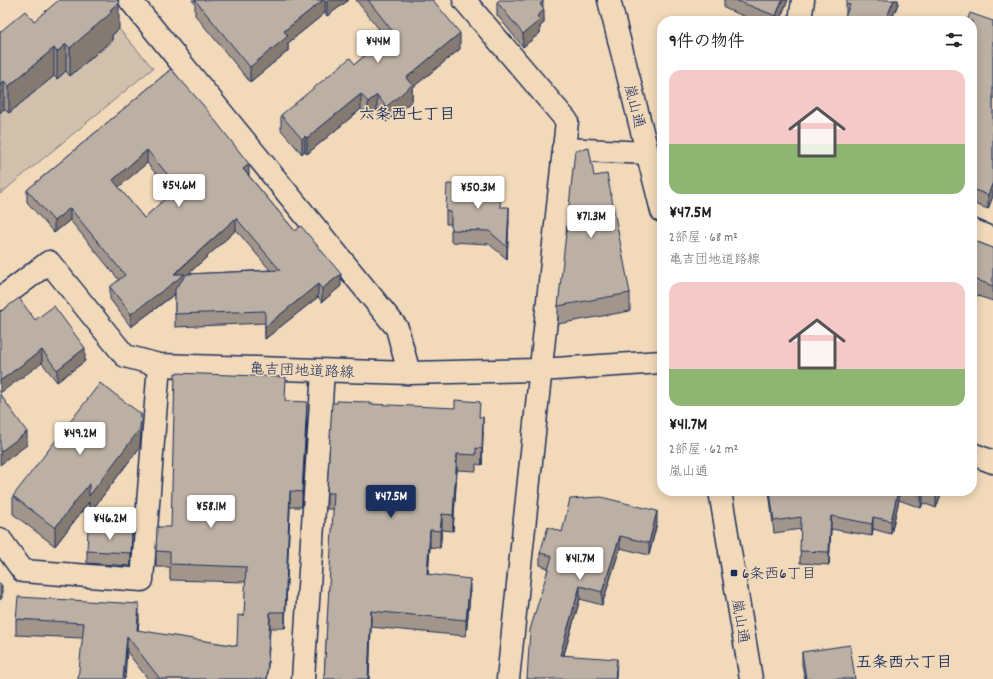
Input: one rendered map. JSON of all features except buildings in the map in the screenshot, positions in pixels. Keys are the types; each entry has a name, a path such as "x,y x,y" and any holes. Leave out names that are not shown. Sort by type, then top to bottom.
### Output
{"street":[{"path":"130,0 397,328 408,373"},
{"path":"464,0 567,121 508,679"},
{"name":"嵐山通","path":"608,0 657,192"},
{"path":"801,16 803,0"},
{"path":"563,149 647,153"},
{"path":"977,232 993,239"},
{"name":"亀吉団地道路線","path":"0,299 49,262 125,356 159,365 408,373 540,370 657,362"},
{"path":"0,540 23,571 142,580 159,365"},
{"path":"303,679 323,371"},
{"path":"977,456 993,462"},
{"name":"嵐山通","path":"721,496 751,679"}],"shaded area":[{"path":"119,29 153,68 0,194 0,113 4,109 9,113 21,103 15,96 94,45 100,52 113,41 109,37"}],"place":[{"name":"6条西6丁目","path":"734,573"}],"district":[{"name":"六条西七丁目","path":"407,113"},
{"name":"五条西六丁目","path":"904,661"}]}
